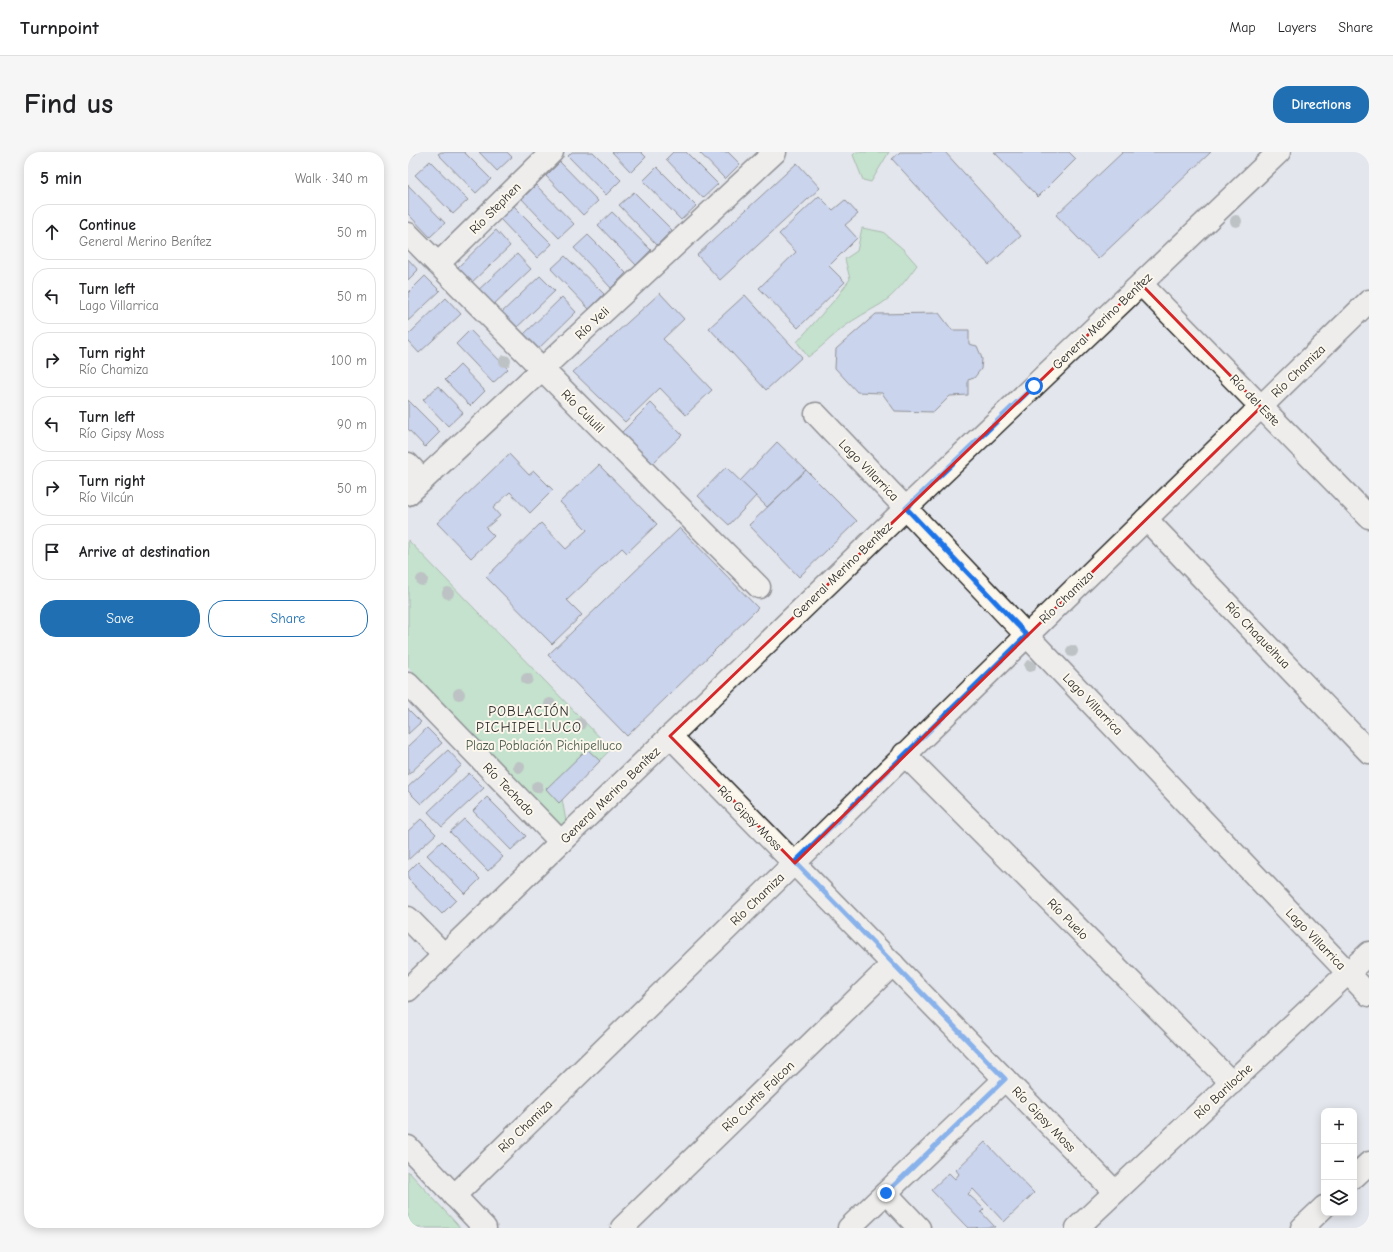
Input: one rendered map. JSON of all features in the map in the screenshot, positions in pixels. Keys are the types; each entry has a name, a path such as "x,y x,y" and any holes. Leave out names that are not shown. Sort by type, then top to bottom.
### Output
{"street":[{"name":"Río Yeli","path":"416,487 775,152"},
{"name":"General Merino Benítez","path":"408,990 906,508 1279,152"},
{"name":"Río Stephen","path":"438,264 544,155"},
{"name":"Río Cululil","path":"408,234 759,588"},
{"name":"Río del Este","path":"1141,284 1369,516"},
{"name":"Río Chamiza","path":"454,1196 904,754 1369,301"},
{"name":"Lago Villarrica","path":"816,414 1369,995"},
{"path":"408,464 416,487"},
{"name":"Río Chaqueihua","path":"1146,519 1369,752"},
{"name":"Río Techado","path":"408,684 561,842"},
{"name":"Río Gipsy Moss","path":"670,736 795,862 1115,1192"},
{"name":"Río Puelo","path":"904,754 1232,1083"},
{"path":"408,918 444,955"},
{"name":"Río Bariloche","path":"1077,1228 1369,953"},
{"name":"Río Curtis Falcon","path":"622,1228 893,964"},
{"path":"850,1228 1005,1079"},
{"path":"408,1147 485,1228"},
{"path":"1357,1174 1369,1163"},
{"path":"886,1193 919,1228"},
{"path":"1302,1228 1321,1210"}],"highlighted area":[{"path":"1141,284 1261,407 795,863 670,736"}],"green space":[{"path":"856,152 889,152 871,182 863,180 853,155"},
{"path":"862,228 883,232 903,249 917,265 891,296 881,304 848,324 808,357 797,342 838,296 850,279 845,259 857,251"},
{"name":"Plaza Población Pichipelluco","path":"408,540 611,749 562,799 566,821 560,827 408,667"},
{"path":"408,1171 456,1223 460,1228 408,1228"}],"building":[{"path":"408,152 417,152 408,161"},
{"path":"441,152 464,152 491,179 476,193 438,154"},
{"path":"479,152 507,152 512,157 497,171"},
{"path":"572,152 593,152 621,180 606,195 568,156"},
{"path":"612,152 641,152 646,157 631,172"},
{"path":"673,152 686,152 718,184 703,198 666,159"},
{"path":"699,152 728,152 740,164 725,179"},
{"path":"900,152 945,152 1021,236 989,265 892,159"},
{"path":"994,152 1069,152 1076,159 1038,197"},
{"path":"1123,152 1211,152 1098,259 1056,215"},
{"path":"430,161 468,200 453,214 415,175"},
{"path":"560,162 598,201 583,215 546,176"},
{"path":"797,163 820,188 720,280 697,255"},
{"path":"657,167 696,206 681,220 643,181"},
{"path":"408,185 445,223 430,237 408,214"},
{"path":"536,185 574,224 559,238 522,199"},
{"path":"634,192 672,230 657,245 619,205"},
{"path":"819,196 833,210 845,200 858,214 845,225 857,238 829,266 845,282 798,328 759,288 796,252 779,234"},
{"path":"514,206 552,244 537,258 500,219"},
{"path":"612,212 651,250 636,265 598,225"},
{"path":"496,230 510,246 469,285 455,270"},
{"path":"588,235 626,273 611,288 574,248"},
{"path":"517,254 531,269 490,308 475,293"},
{"path":"565,256 604,294 589,309 551,269"},
{"path":"408,259 418,270 408,280"},
{"path":"425,276 440,291 408,321 408,293"},
{"path":"540,276 555,291 513,331 499,315"},
{"path":"660,293 684,319 663,339 712,390 686,415 660,388 625,422 573,372"},
{"path":"745,295 802,357 766,390 709,328"},
{"path":"562,297 576,312 535,352 521,337"},
{"path":"446,298 461,314 419,353 408,341 408,335"},
{"path":"939,313 952,330 969,330 969,344 977,346 980,353 982,359 981,369 974,378 968,380 968,395 950,396 934,412 895,411 882,393 857,392 835,368 836,349 876,314"},
{"path":"470,330 508,369 493,383 456,344"},
{"path":"460,365 485,391 470,406 445,380"},
{"path":"438,386 463,412 448,426 423,400"},
{"path":"408,400 440,432 425,447 408,429"},
{"path":"651,403 682,435 652,464 621,433"},
{"path":"777,442 806,470 767,507 740,481"},
{"path":"509,454 529,475 534,471 553,490 530,513 510,492 493,508 500,516 486,528 494,536 471,558 437,523"},
{"path":"599,465 657,524 627,553 622,548 567,600 582,615 552,644 486,577 541,523 566,549 587,530 560,502"},
{"path":"726,467 756,496 729,525 698,496"},
{"path":"806,470 857,521 799,577 749,525"},
{"path":"680,528 758,608 627,736 548,655"},
{"path":"408,709 421,722 408,734"},
{"path":"427,728 442,743 408,775 408,746"},
{"path":"587,749 600,761 559,803 546,789"},
{"path":"448,750 462,765 421,804 408,791 408,787"},
{"path":"469,773 484,788 442,827 428,812"},
{"path":"487,797 526,836 511,850 473,811"},
{"path":"421,819 436,834 408,860 408,831"},
{"path":"464,819 503,857 488,871 450,832"},
{"path":"442,841 480,879 465,894 427,855"},
{"path":"418,862 456,900 442,914 408,879 408,872"},
{"path":"985,1142 1034,1193 1004,1222 973,1189 968,1194 984,1209 981,1212 995,1227 968,1228 931,1190 949,1173 955,1179 959,1174 956,1170"}],"district":[{"name":"POBLACIÓN PICHIPELLUCO","path":"529,720"}],"route":[{"path":"886,1193 1005,1079 795,862 1027,635 906,508 1034,386"}]}
